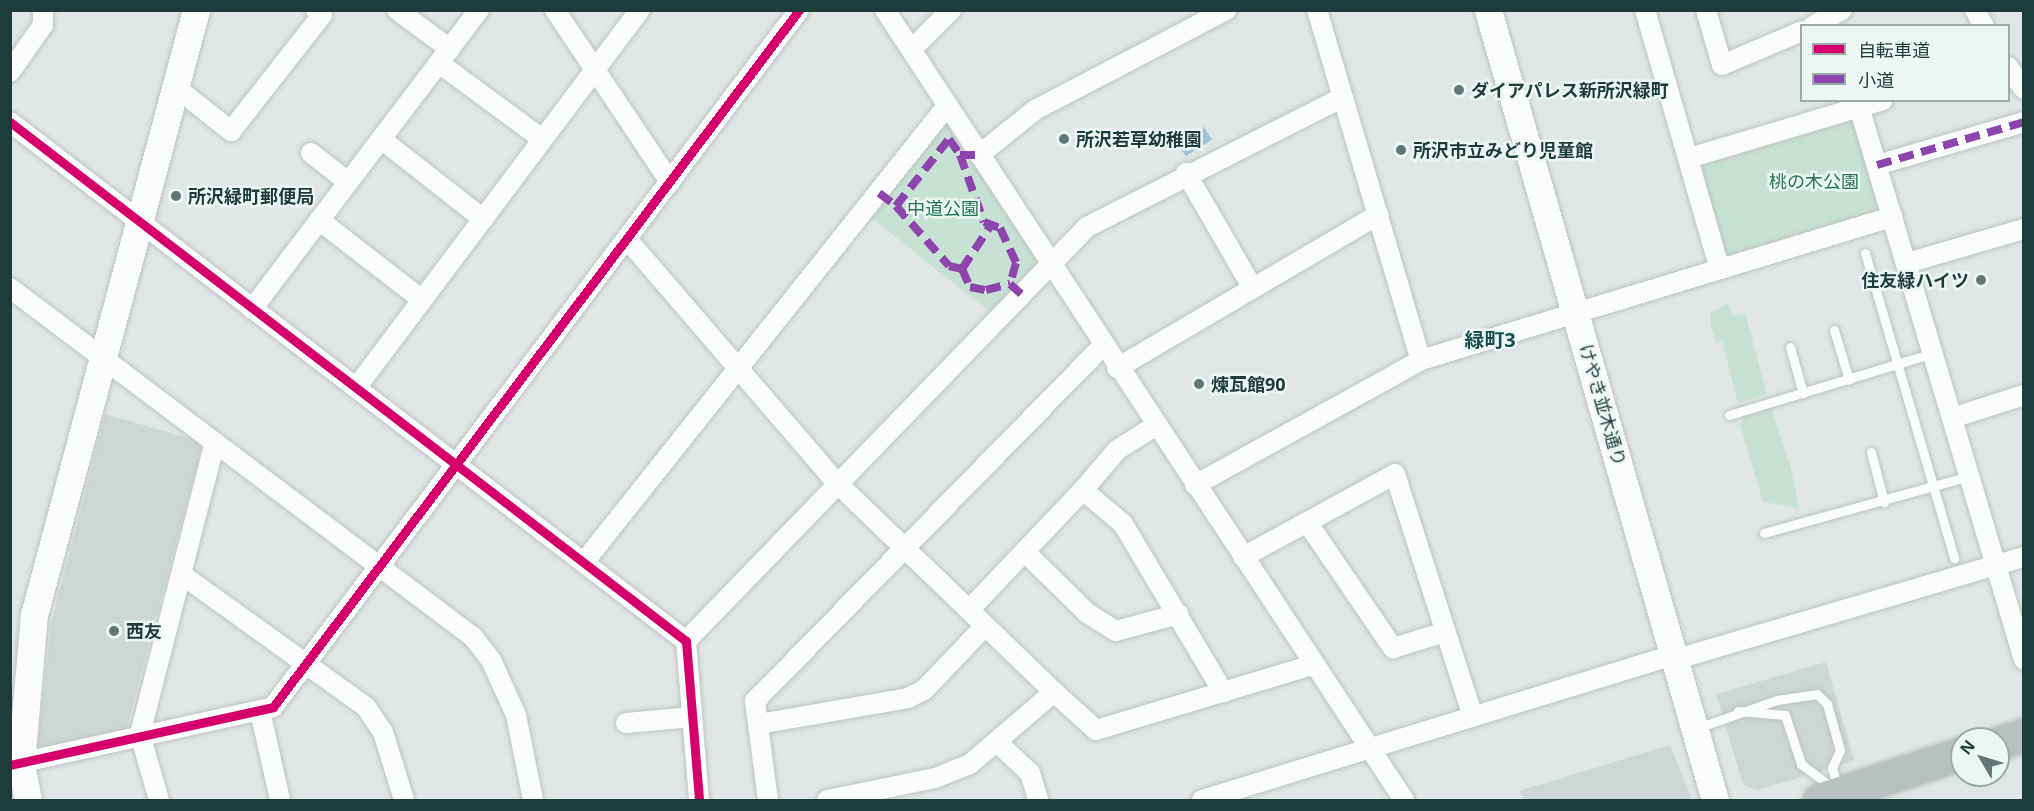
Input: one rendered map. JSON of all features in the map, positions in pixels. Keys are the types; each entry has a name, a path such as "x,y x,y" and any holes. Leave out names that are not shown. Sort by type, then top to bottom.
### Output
{"highway":[{"path":"1829,798 1950,757"}],"street":[{"path":"10,72 43,26 43,10"},
{"path":"28,801 16,764 34,615 100,357 196,10"},
{"path":"174,86 231,130 322,15 316,10"},
{"path":"397,10 445,56 542,139"},
{"path":"252,309 479,10"},
{"path":"555,10 670,182"},
{"path":"356,388 639,10"},
{"path":"16,764 140,734 273,707 799,10"},
{"path":"885,10 1155,426 1404,801"},
{"path":"911,50 951,10"},
{"path":"979,155 1035,110 1226,10"},
{"path":"1317,10 1424,362"},
{"name":"けやき並木通り","path":"1488,10 1676,656 1715,801"},
{"path":"1645,10 1719,267"},
{"path":"1706,10 1722,65 1800,32"},
{"path":"1817,24 1842,10"},
{"path":"1975,10 1983,24"},
{"path":"2010,70 2024,89"},
{"path":"686,641 1048,262 1109,212 1343,98"},
{"path":"1689,158 1859,104 2024,660"},
{"path":"584,562 947,106"},
{"path":"10,122 686,641 699,800 692,801"},
{"path":"1877,165 2024,122"},
{"path":"381,139 483,219"},
{"path":"311,153 348,182"},
{"path":"1186,173 1252,287"},
{"path":"1117,368 1378,215"},
{"path":"1195,485 1424,362 1575,310 1893,218"},
{"path":"319,220 422,300"},
{"path":"1906,263 2024,229"},
{"path":"627,239 837,483 1096,730 1313,665"},
{"path":"10,288 382,565 473,637 491,660 516,715 533,801"},
{"path":"768,801 755,701 902,545 1103,346"},
{"path":"1952,418 2024,395"},
{"path":"969,610 1083,490 1117,450 1155,426"},
{"path":"159,801 140,734 215,442"},
{"path":"1242,557 1395,474 1473,717"},
{"path":"1083,490 1123,524 1179,614 1223,692"},
{"path":"1307,522 1393,648 1445,632"},
{"path":"1025,552 1087,613 1116,631 1179,614"},
{"path":"1202,801 1473,717 1567,684 1676,656 2024,557"},
{"path":"181,574 308,663 366,707 383,732 404,801"},
{"path":"759,724 908,698 924,690 985,626"},
{"path":"827,801 935,778 970,764 998,743 1054,692"},
{"path":"260,711 280,801"},
{"path":"626,723 692,717"},
{"path":"998,743 1030,773 1038,801"}],"lane":[{"path":"1865,254 1954,558"},
{"path":"1834,330 1849,380"},
{"path":"1790,347 1803,393"},
{"path":"1729,414 1849,380 1933,353"},
{"path":"1871,452 1884,502"},
{"path":"1764,533 1884,502 1969,476"},
{"path":"1694,729 1738,711 1817,694 1827,704 1839,750 1832,768 1829,798"},
{"path":"1738,711 1785,715 1801,764 1829,798"}],"shaded area":[{"path":"105,414 195,440 201,449 126,731 47,751 38,744 51,625"},
{"path":"1826,662 1854,761 1757,790 1743,784 1716,694"},
{"path":"1670,745 1692,800 1525,800 1519,791"}],"green space":[{"name":"桃の木公園","path":"1851,119 1881,207 1876,213 1732,255 1723,252 1700,170 1704,163"},
{"name":"中道公園","path":"941,125 951,125 1036,255 1036,264 990,312 869,216"},
{"path":"1728,303 1732,316 1745,313 1767,394 1738,403 1722,342 1716,343 1711,325 1710,313"},
{"path":"1771,408 1791,468 1799,508 1763,502 1740,424 1745,416"}],"water":[{"path":"1204,127 1212,140 1186,156 1178,143"}],"marked path":[{"path":"1877,165 2024,122"},
{"path":"879,193 896,206 949,139 960,155 979,155"},
{"path":"960,155 984,222 1000,228 1016,263 1010,284 1021,294"},
{"path":"896,206 949,266 962,269 970,287 986,290 1010,284"},
{"path":"962,269 991,225"}],"cycle path":[{"path":"10,765 273,707 799,10"},
{"path":"10,122 686,641 699,800"}],"place":[{"name":"ダイアパレス新所沢緑町","path":"1459,90"},
{"name":"所沢若草幼稚園","path":"1064,139"},
{"name":"所沢市立みどり児童館","path":"1401,150"},
{"name":"所沢緑町郵便局","path":"176,196"},
{"name":"住友緑ハイツ","path":"1981,280"},
{"name":"煉瓦館90","path":"1199,384"},
{"name":"西友","path":"114,631"}],"district":[{"name":"緑町3","path":"1490,339"}]}
